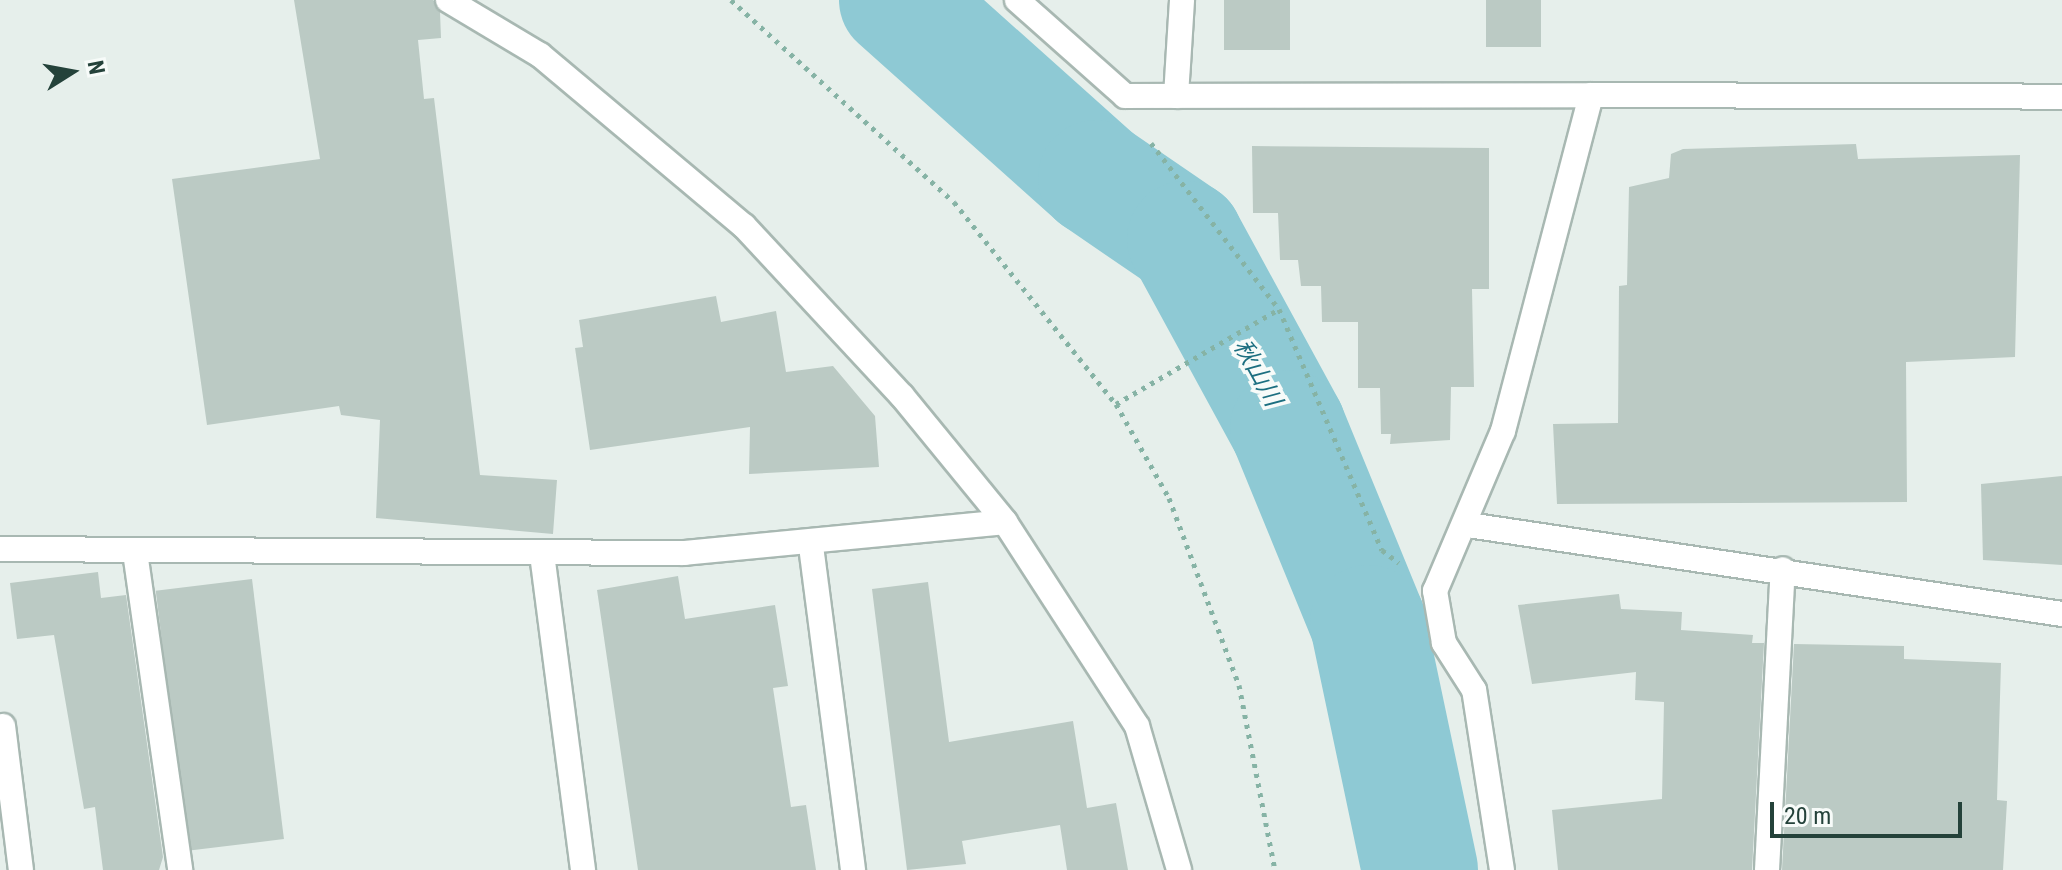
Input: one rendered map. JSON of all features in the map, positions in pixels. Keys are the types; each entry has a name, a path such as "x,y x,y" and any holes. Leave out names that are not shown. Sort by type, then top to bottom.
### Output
{"street":[{"path":"448,0 540,55 744,226 1005,522 1137,726 1179,870"},
{"path":"1017,0 1125,96 2062,97"},
{"path":"1176,96 1182,0"},
{"path":"1502,870 1474,690 1444,643 1435,591 1468,525 1503,431 1591,95"},
{"path":"0,549 542,554 811,546 1005,522"},
{"path":"1468,525 1783,569 2062,614"},
{"path":"811,546 853,870"},
{"path":"135,552 180,870"},
{"path":"542,554 583,870"},
{"path":"1767,870 1783,569"},
{"path":"3,726 21,870"}],"path":[{"path":"731,0 954,202 1116,404 1169,498 1239,685 1275,870"},
{"path":"1125,96 1151,144 1279,309 1382,550 1435,591"},
{"path":"1116,404 1279,309"}],"building":[{"path":"294,0 433,0 440,12 441,38 418,40 424,99 434,98 480,475 557,480 553,534 376,518 380,420 341,415 339,406 207,425 172,179 320,159"},
{"path":"1224,0 1290,0 1290,50 1224,50"},
{"path":"1486,0 1541,0 1541,47 1486,47"},
{"path":"1856,144 1858,159 2020,155 2015,357 1906,362 1907,502 1557,504 1553,424 1618,423 1619,286 1627,285 1629,187 1669,178 1671,154 1683,149"},
{"path":"1252,146 1489,148 1489,289 1472,289 1474,387 1451,387 1450,440 1390,444 1391,434 1381,434 1380,388 1358,388 1358,322 1322,322 1321,286 1301,286 1298,260 1280,260 1278,213 1253,213"},
{"path":"716,296 721,322 776,311 786,372 833,366 875,416 879,467 749,474 750,427 590,450 575,348 583,347 579,320"},
{"path":"2062,476 2062,565 1983,560 1981,484"},
{"path":"98,572 101,598 126,595 163,857 159,870 103,870 95,807 84,809 54,635 17,639 10,583"},
{"path":"678,576 685,619 775,605 788,686 773,688 791,807 806,805 816,870 638,870 597,590"},
{"path":"252,579 284,839 188,851 156,591"},
{"path":"928,582 949,742 1073,721 1087,808 1116,803 1128,870 1067,870 1060,825 962,841 966,864 907,870 872,589"},
{"path":"1619,594 1621,609 1682,612 1681,630 1753,635 1752,643 1764,643 1752,870 1558,870 1552,810 1662,799 1664,702 1635,700 1636,672 1532,684 1518,605"},
{"path":"1794,644 1904,646 1904,659 2001,663 1997,800 2007,801 2003,870 1782,870"}],"waterway":[{"name":"秋山川","path":"897,0 1096,178 1185,239 1288,428 1368,623 1420,870"}]}
